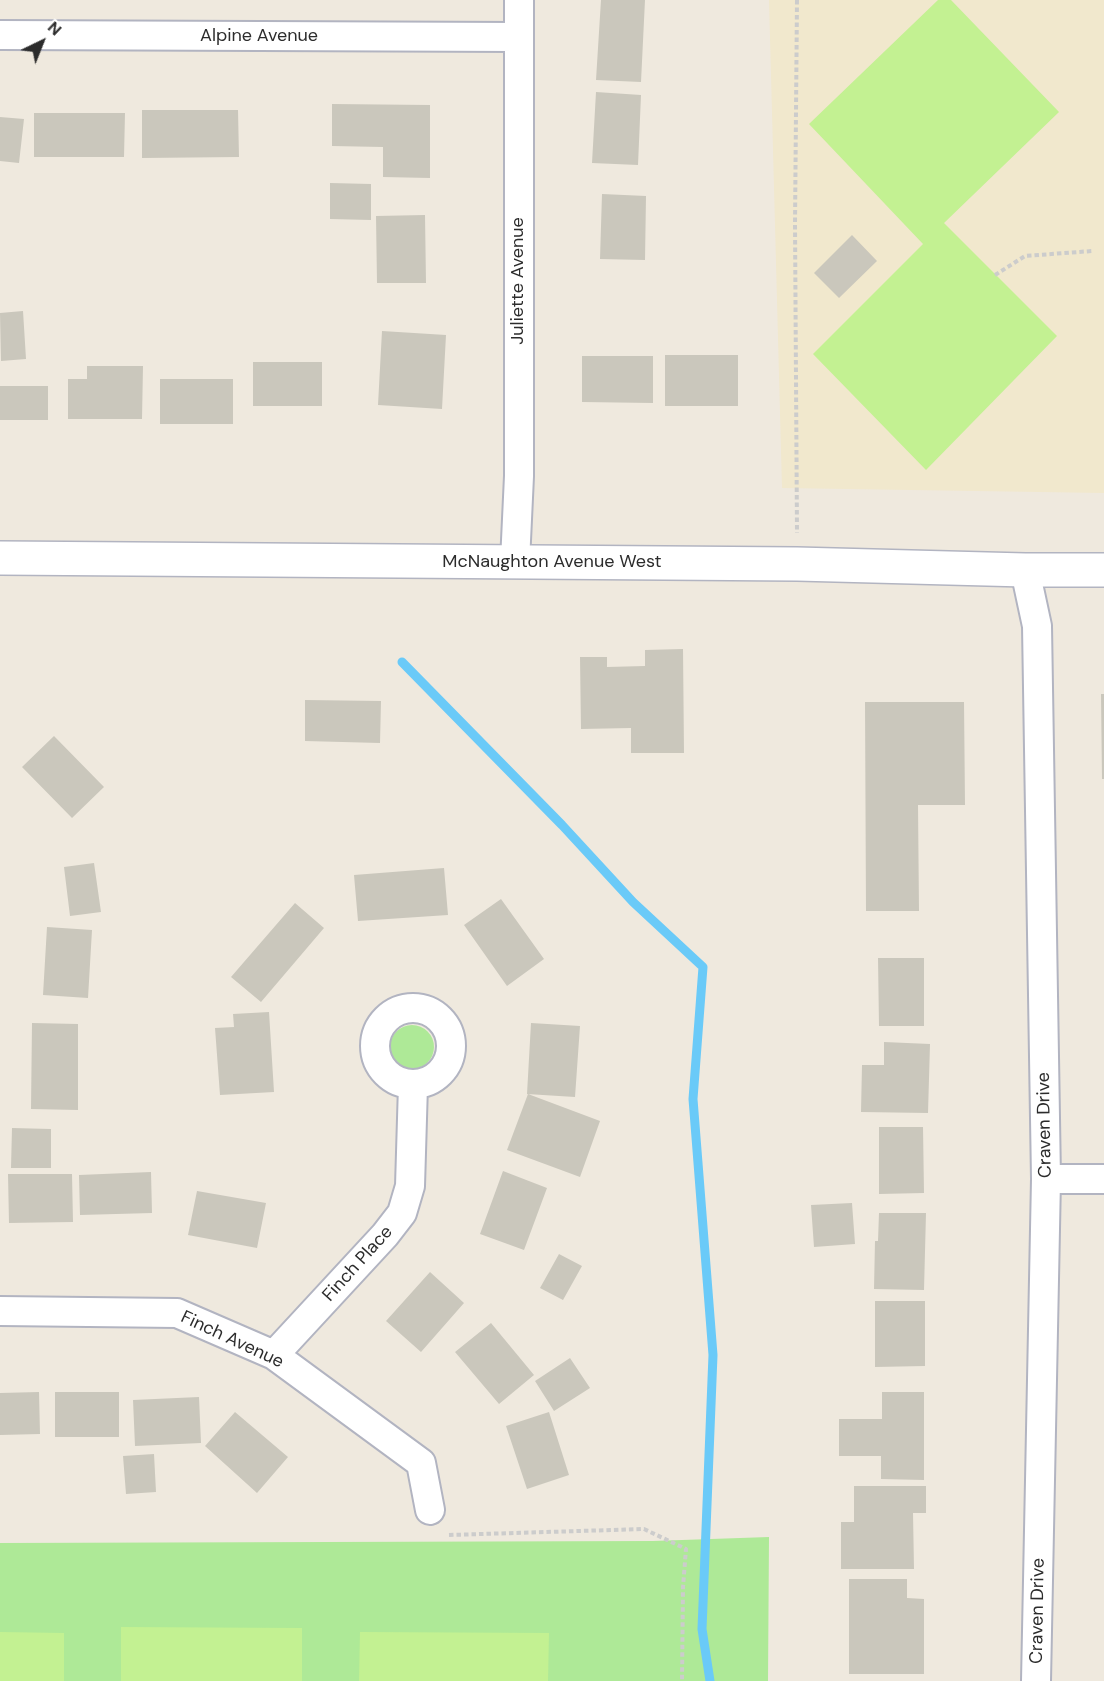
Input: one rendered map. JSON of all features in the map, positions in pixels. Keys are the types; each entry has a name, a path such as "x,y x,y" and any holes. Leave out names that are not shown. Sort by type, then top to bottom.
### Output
{"main road":[{"name":"McNaughton Avenue West","path":"0,558 797,564 1104,570"}],"street":[{"name":"Juliette Avenue","path":"515,562 519,476 519,0"},
{"name":"Alpine Avenue","path":"0,35 518,37"},
{"name":"Craven Drive","path":"1025,570 1037,626 1046,1179 1036,1681"},
{"name":"Finch Place","path":"274,1355 385,1235 402,1213 410,1186 413,1085"},
{"path":"1046,1179 1104,1179"},
{"name":"Finch Avenue","path":"0,1311 177,1313 274,1355 421,1463 430,1510"}],"path":[{"path":"797,0 795,235 797,564"},
{"path":"995,275 1025,256 1092,251"},
{"path":"430,1510 445,1535 644,1529 686,1549 683,1587 682,1681"}],"shaded area":[{"path":"769,0 1104,0 1104,493 782,488"}],"green space":[{"path":"938,0 951,0 1059,112 944,223 1057,336 926,470 813,354 923,244 809,124"},
{"path":"412,1025 421,1026 428,1031 433,1038 433,1056 428,1063 421,1068 412,1069 403,1068 396,1063 391,1056 390,1047 391,1038 396,1031 403,1026"},
{"path":"769,1537 768,1681 0,1681 0,1543 653,1541"},
{"path":"121,1627 302,1628 302,1681 121,1681"},
{"path":"0,1632 64,1633 64,1681 0,1681"},
{"path":"360,1632 549,1633 548,1681 359,1681"}],"building":[{"path":"601,0 645,0 641,82 596,80"},
{"path":"596,92 641,95 638,165 592,163"},
{"path":"332,104 430,105 430,178 383,177 383,147 332,146"},
{"path":"142,110 238,110 239,157 142,158"},
{"path":"34,113 125,113 124,157 34,157"},
{"path":"0,117 24,119 19,163 0,161"},
{"path":"330,183 371,184 371,220 330,219"},
{"path":"602,194 646,196 645,260 600,259"},
{"path":"425,215 426,283 377,283 376,216"},
{"path":"852,235 877,261 839,298 814,273"},
{"path":"23,311 26,359 1,361 0,313"},
{"path":"382,331 446,335 442,409 378,405"},
{"path":"665,355 738,355 738,406 665,406"},
{"path":"582,356 653,356 653,403 582,402"},
{"path":"253,362 322,362 322,406 253,406"},
{"path":"87,366 143,366 142,419 68,419 68,379 87,379"},
{"path":"160,379 233,379 233,424 160,424"},
{"path":"0,386 48,386 48,420 0,420"},
{"path":"683,649 684,753 631,753 631,728 581,729 580,657 607,657 607,667 645,666 645,650"},
{"path":"1101,694 1104,694 1104,779 1102,779"},
{"path":"305,700 381,701 380,743 305,741"},
{"path":"865,702 964,702 965,805 918,805 919,911 866,911"},
{"path":"54,736 104,787 72,818 22,767"},
{"path":"94,863 101,912 70,916 64,867"},
{"path":"444,868 448,915 358,921 354,875"},
{"path":"501,899 544,959 507,986 464,925"},
{"path":"295,903 324,928 261,1002 231,977"},
{"path":"47,927 92,930 88,998 43,995"},
{"path":"878,958 924,958 924,1026 879,1026"},
{"path":"269,1012 274,1092 220,1095 215,1028 234,1027 233,1014"},
{"path":"32,1023 78,1024 78,1110 31,1109"},
{"path":"531,1023 580,1026 575,1097 527,1094"},
{"path":"884,1042 930,1044 928,1113 861,1112 862,1065 884,1065"},
{"path":"528,1094 600,1121 580,1177 507,1150"},
{"path":"879,1127 923,1127 924,1193 879,1194"},
{"path":"12,1128 51,1129 51,1168 11,1168"},
{"path":"503,1171 547,1188 524,1250 480,1234"},
{"path":"151,1172 152,1213 80,1215 79,1175"},
{"path":"8,1174 72,1174 73,1222 9,1223"},
{"path":"197,1191 266,1203 257,1248 188,1235"},
{"path":"852,1203 855,1244 814,1247 811,1205"},
{"path":"879,1213 926,1213 924,1290 874,1289 875,1241 878,1241"},
{"path":"559,1254 582,1266 563,1300 540,1288"},
{"path":"430,1272 464,1303 421,1352 386,1321"},
{"path":"875,1301 925,1301 925,1366 875,1367"},
{"path":"491,1323 534,1375 499,1404 455,1352"},
{"path":"570,1358 590,1388 554,1411 535,1381"},
{"path":"39,1392 40,1434 0,1435 0,1393"},
{"path":"55,1392 119,1392 119,1437 55,1437"},
{"path":"882,1392 924,1392 924,1480 881,1479 881,1456 839,1456 839,1419 882,1419"},
{"path":"199,1397 201,1443 135,1446 133,1400"},
{"path":"235,1412 288,1457 257,1493 205,1446"},
{"path":"549,1412 569,1475 527,1489 506,1426"},
{"path":"154,1454 156,1492 126,1494 123,1456"},
{"path":"854,1486 926,1486 926,1513 913,1513 914,1569 841,1569 841,1522 854,1522"},
{"path":"849,1579 907,1579 907,1598 924,1599 924,1674 849,1674"}],"waterway":[{"path":"402,662 562,825 633,902 703,967 693,1099 713,1355 702,1629 710,1681"}]}
